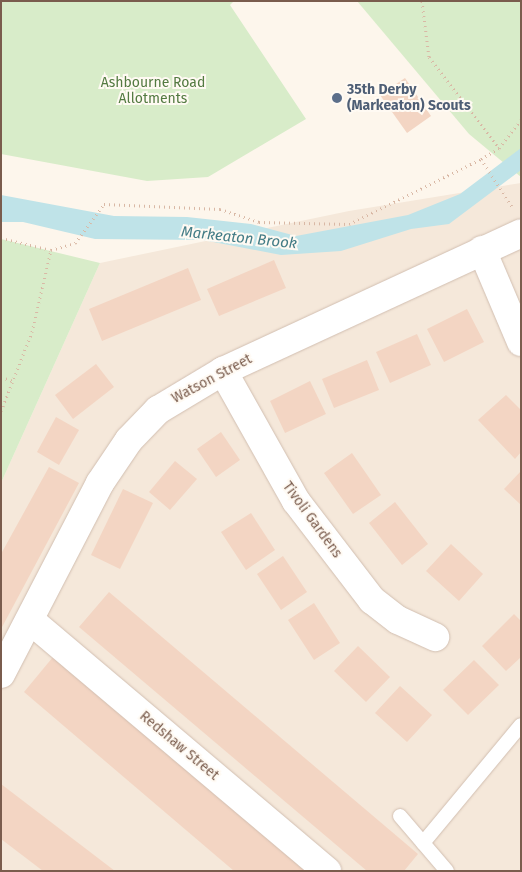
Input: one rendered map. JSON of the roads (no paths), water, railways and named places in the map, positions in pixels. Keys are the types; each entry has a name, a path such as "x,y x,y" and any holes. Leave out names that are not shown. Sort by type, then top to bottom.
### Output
{"street":[{"name":"Watson Street","path":"1,674 100,483 129,440 175,397 223,371 482,250 518,222"},
{"path":"482,250 521,342"},
{"name":"Tivoli Gardens","path":"223,371 296,500 372,600 398,620 435,637"},
{"name":"Redshaw Street","path":"30,620 327,871"}],"lane":[{"path":"423,843 521,725"},
{"path":"400,816 446,871"}],"water":[{"name":"Markeaton Brook","path":"521,148 521,170 449,224 411,229 341,251 281,255 203,240 95,239 23,222 1,222 1,195 114,216 187,217 251,224 296,236 408,215 460,194"}],"place":[{"name":"35th Derby (Markeaton) Scouts","path":"337,98"}],"park label":[{"name":"Ashbourne Road Allotments","path":"153,92"}]}
